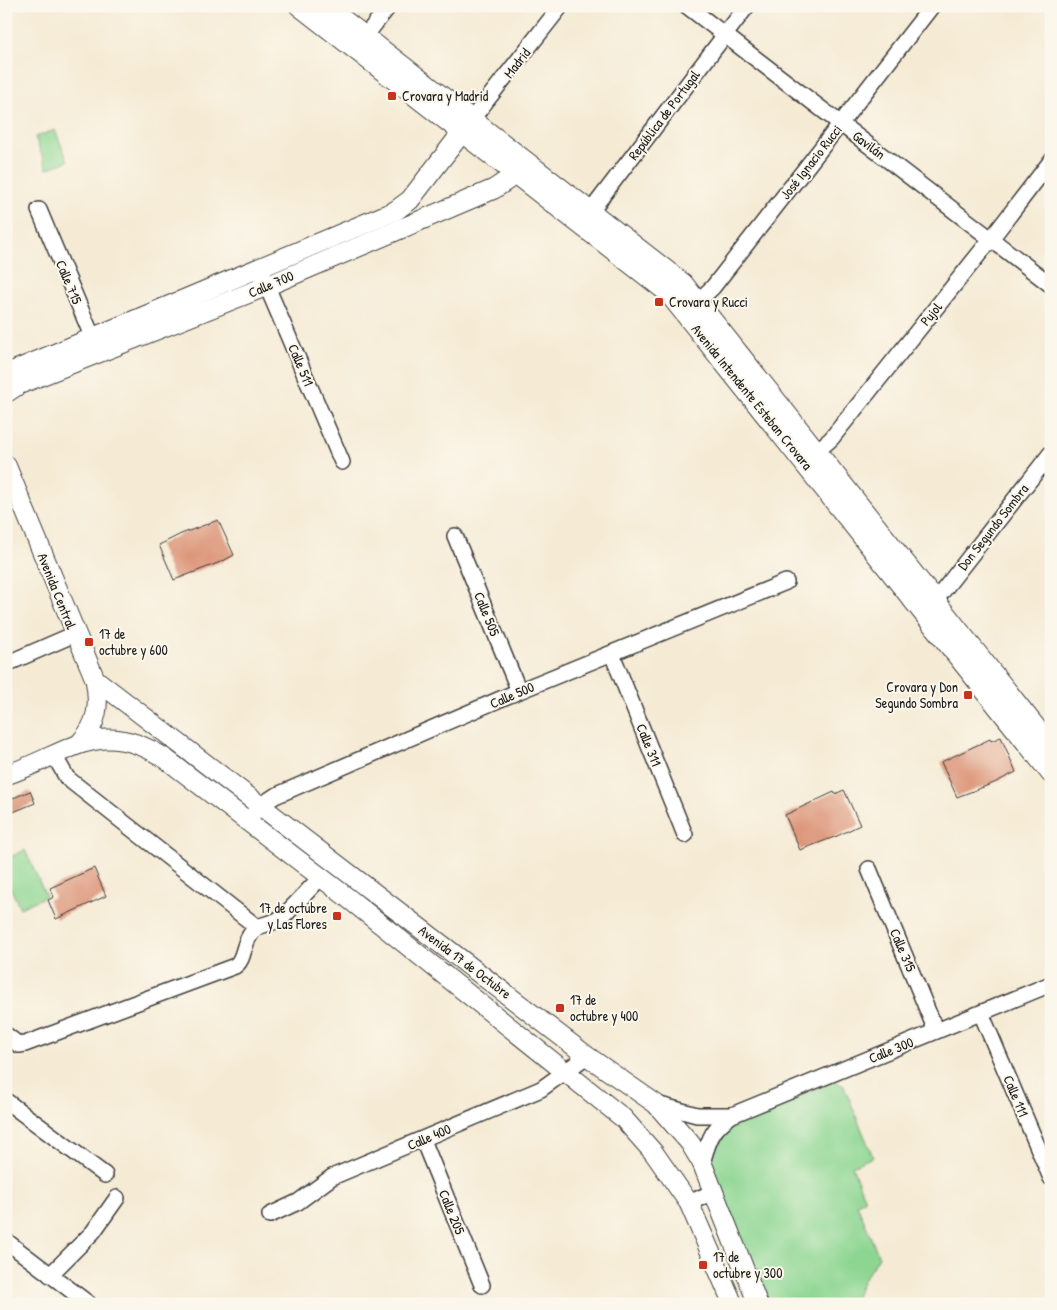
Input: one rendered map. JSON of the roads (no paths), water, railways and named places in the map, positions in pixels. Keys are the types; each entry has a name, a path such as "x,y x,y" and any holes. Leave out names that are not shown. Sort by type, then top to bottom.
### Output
{"main road":[{"name":"Avenida Intendente Esteban Crovara","path":"299,6 361,42"},
{"name":"Avenida Intendente Esteban Crovara","path":"326,6 361,42 586,217 668,293 692,308 811,457 1044,741"},
{"name":"Calle 700","path":"264,277 403,206 410,200 467,126"},
{"name":"Calle 700","path":"6,394 18,385 96,346 264,277 494,189 521,168"},
{"name":"Calle 700","path":"6,374 96,346"},
{"name":"Avenida Intendente Esteban Crovara","path":"811,457 935,601 1044,741 1051,774"},
{"name":"Avenida Central","path":"6,465 75,634 96,679 99,695 97,714 89,734 80,743"},
{"name":"Avenida 17 de Octubre","path":"96,679 586,1056 656,1104 680,1128 702,1163 758,1304"},
{"name":"Avenida 17 de Octubre","path":"80,743 118,739 138,744 166,759 606,1104 638,1132 689,1203 733,1304"},
{"path":"7,775 80,743"}],"street":[{"path":"361,42 389,6"},
{"name":"Madrid","path":"467,126 561,6"},
{"name":"Gavilán","path":"687,6 1051,285"},
{"name":"República de Portugal","path":"586,217 747,6"},
{"name":"José Ignacio Rucci","path":"692,308 841,124 932,6"},
{"name":"Pujol","path":"811,457 830,439 991,239 1051,161"},
{"name":"Calle 715","path":"39,210 96,346"},
{"name":"Calle 511","path":"264,277 342,462"},
{"name":"Don Segundo Sombra","path":"935,601 1051,453"},
{"name":"Calle 505","path":"455,536 519,691"},
{"name":"Calle 500","path":"247,821 260,806 275,796 519,691 786,582"},
{"path":"6,664 75,634"},
{"name":"Calle 311","path":"612,654 685,835"},
{"path":"54,755 67,778 257,927"},
{"name":"Calle 315","path":"869,869 936,1031"},
{"path":"6,1035 19,1045 24,1044 235,966 242,958 245,942 257,927 276,921 284,916 320,878"},
{"name":"Calle 300","path":"732,1115 1051,984"},
{"name":"Calle 111","path":"981,1014 1051,1178"},
{"name":"Calle 400","path":"270,1215 298,1202 332,1177 541,1089 586,1056"},
{"path":"6,1101 105,1175"},
{"path":"656,1104 697,1115 732,1115"},
{"path":"702,1163 713,1132 718,1124 732,1115"},
{"name":"Calle 205","path":"423,1140 482,1284"},
{"path":"689,1203 713,1192"},
{"path":"50,1275 93,1232 117,1198"},
{"path":"8,1246 89,1304"}],"place":[{"name":"Crovara y Madrid","path":"392,96"},
{"name":"Crovara y Rucci","path":"659,302"},
{"name":"17 de octubre y 600","path":"89,642"},
{"name":"Crovara y Don Segundo Sombra","path":"968,695"},
{"name":"17 de octubre y Las Flores","path":"337,916"},
{"name":"17 de octubre y 400","path":"560,1008"},
{"name":"17 de octubre y 300","path":"703,1265"}]}
